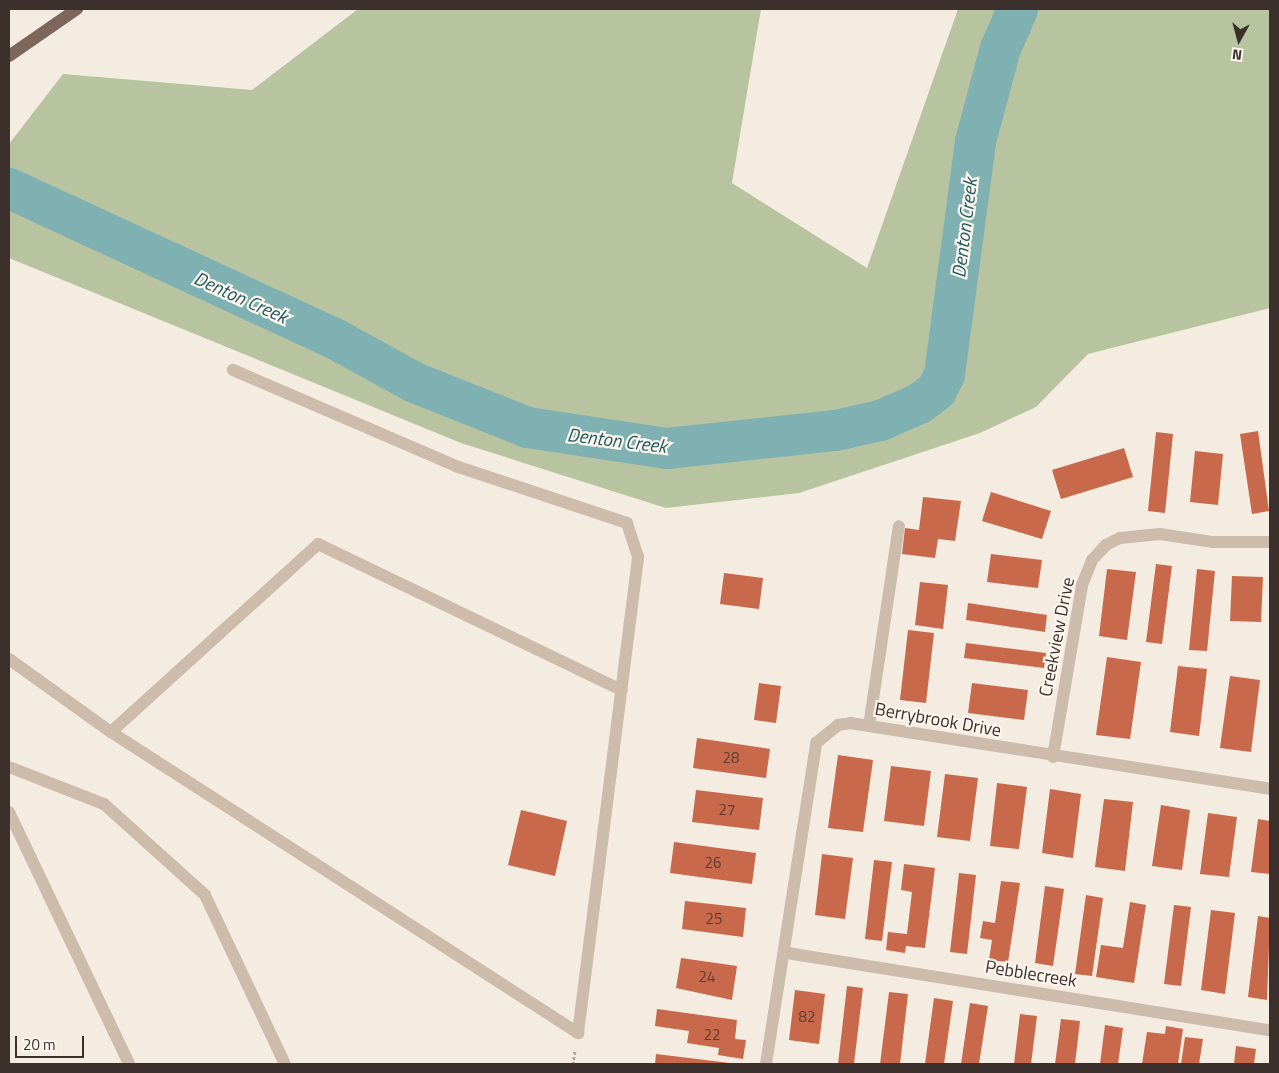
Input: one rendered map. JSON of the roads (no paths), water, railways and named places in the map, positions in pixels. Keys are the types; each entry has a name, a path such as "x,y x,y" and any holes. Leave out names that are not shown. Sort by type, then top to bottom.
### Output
{"main road":[{"path":"9,56 77,9"}],"street":[{"path":"9,659 111,732 578,1033 638,557 627,523 456,466 233,370"},
{"path":"868,726 899,526"},
{"name":"Creekview Drive","path":"1053,757 1082,585 1092,560 1106,545 1120,538 1160,534 1213,542 1270,542"},
{"path":"111,732 318,544 622,690"},
{"name":"Berrybrook Drive","path":"766,1064 787,954 816,743 838,724 868,726 1053,757 1270,789"},
{"path":"9,767 104,804 205,895 285,1064"},
{"path":"9,812 129,1064"},
{"name":"Pebblecreek","path":"787,954 1270,1030"}],"waterway":[{"name":"Denton Creek","path":"9,188 334,338 414,382 527,427 666,448 835,430 880,420 919,403 936,390 944,374 975,141 1000,48 1017,9"}]}
